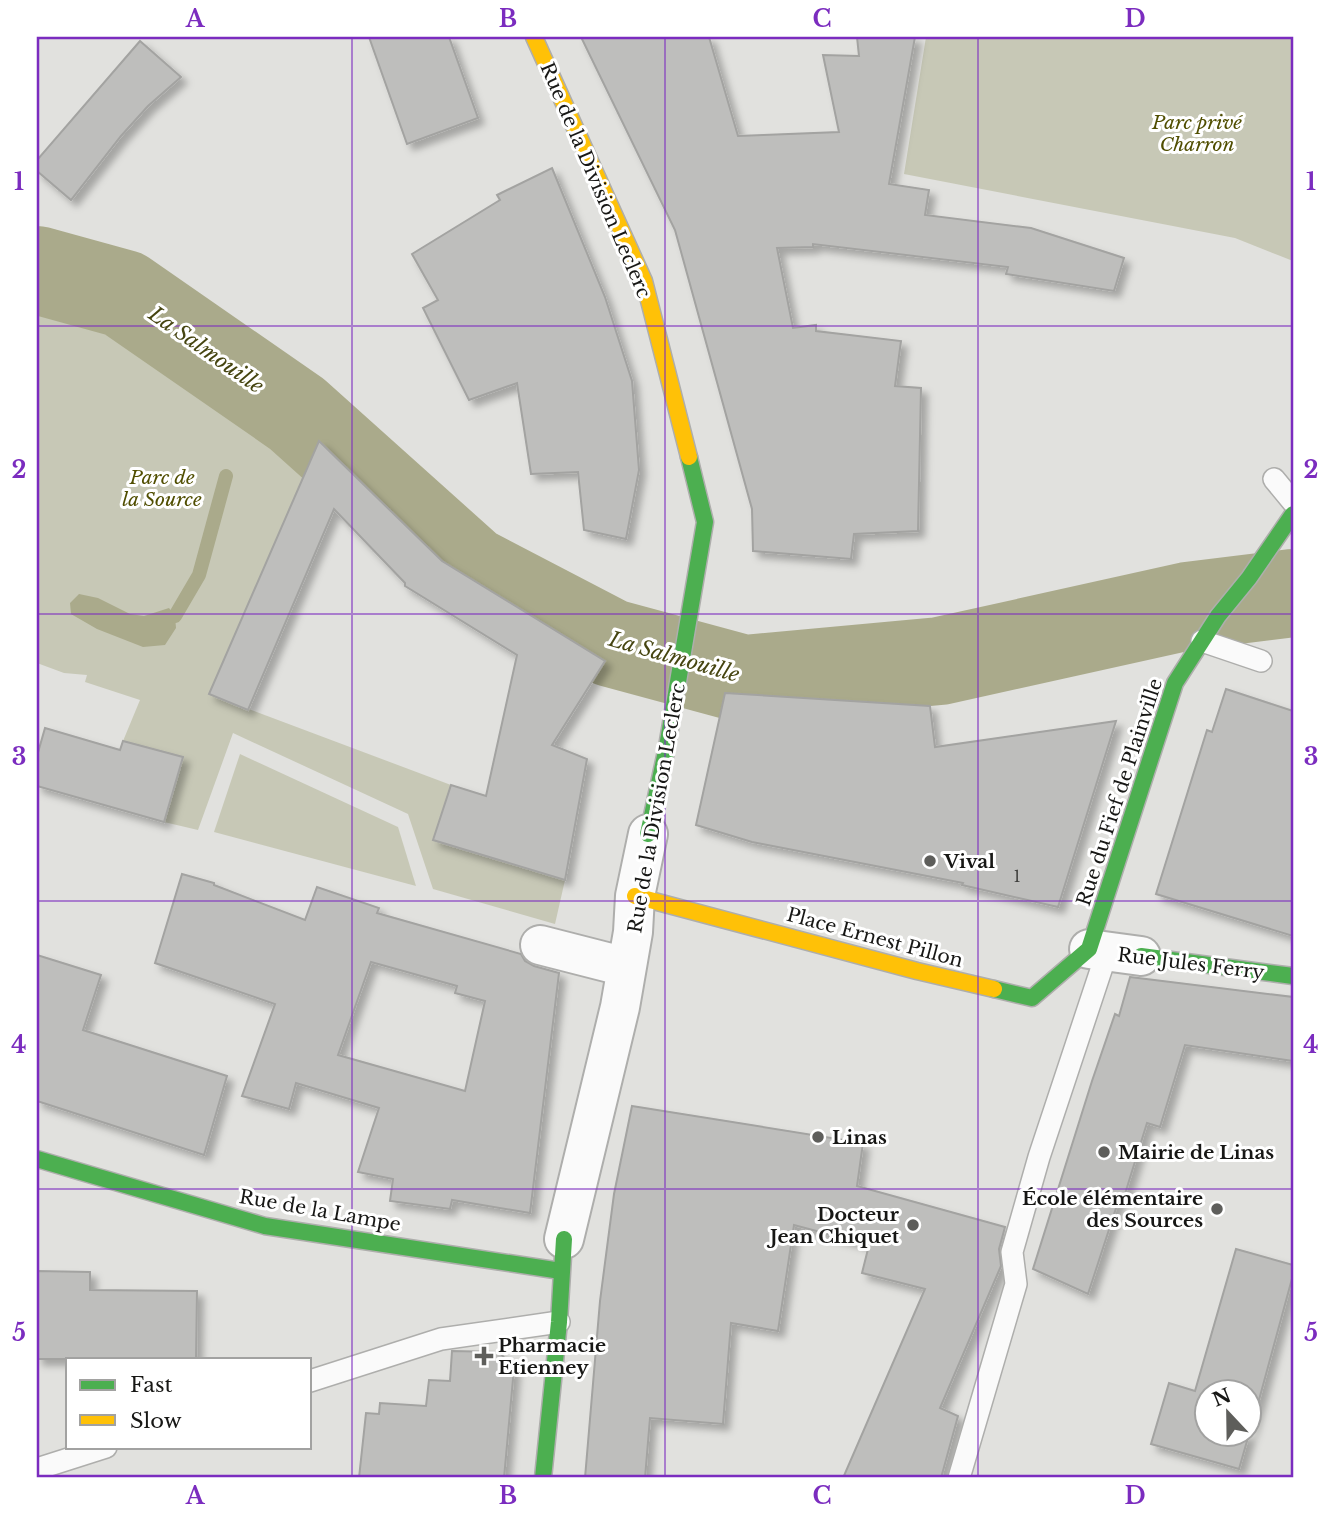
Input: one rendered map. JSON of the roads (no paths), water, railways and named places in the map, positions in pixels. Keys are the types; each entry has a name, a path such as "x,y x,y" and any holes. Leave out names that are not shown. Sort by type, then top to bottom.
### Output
{"street":[{"name":"Rue de la Division Leclerc","path":"534,37 644,281 705,522 667,747 635,895 633,933 620,1007 562,1255 559,1322 543,1478"},
{"name":"Rue du Fief de Plainville","path":"1112,952 1175,683 1218,617 1249,578 1293,514"},
{"name":"Place Ernest Pillon","path":"635,895 917,971 1032,998 1112,952"},
{"path":"540,944 626,967"},
{"name":"Rue Jules Ferry","path":"1112,952 1293,976"},
{"name":"Rue de la Lampe","path":"37,1159 265,1226 562,1255"}],"lane":[{"path":"1274,479 1293,502"},
{"path":"1202,641 1261,660"},
{"path":"959,1478 1016,1284 1012,1251 1039,1157 1112,952"},
{"path":"312,1380 441,1339 559,1322"},
{"path":"37,1469 103,1448"}],"waterway":[{"name":"La Salmouille","path":"37,270 124,294 297,414 471,570 611,643 744,679 940,661 1188,606 1293,593"},
{"path":"175,616 199,575 226,476"}],"place":[{"name":"Vival","path":"930,861"},
{"name":"Linas","path":"818,1137"},
{"name":"Mairie de Linas","path":"1104,1152"},
{"name":"École élémentaire des Sources","path":"1217,1209"},
{"name":"Docteur Jean Chiquet","path":"913,1225"},
{"name":"Pharmacie Etienney","path":"484,1356"}],"park label":[{"name":"Parc privé Charron","path":"1197,133"},
{"name":"Parc de la Source","path":"162,488"}]}
